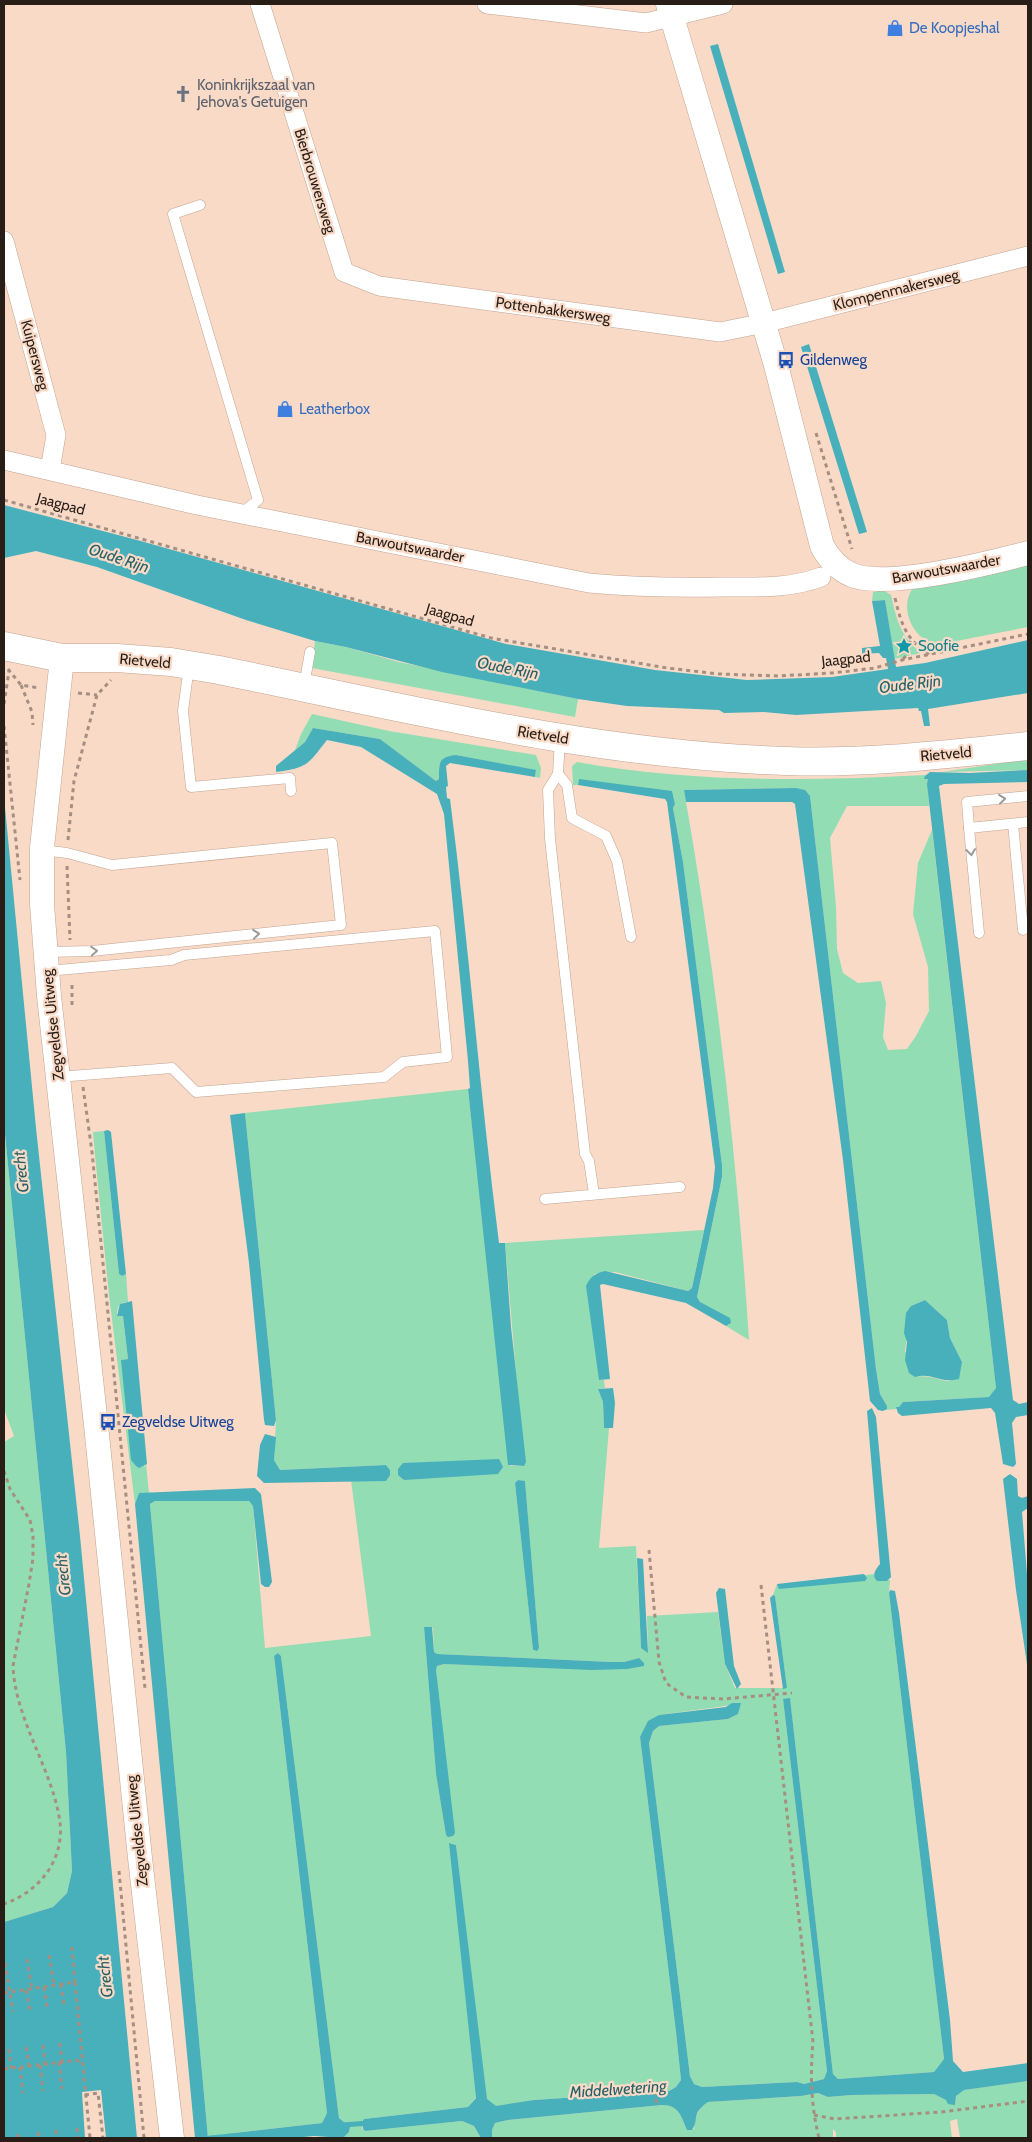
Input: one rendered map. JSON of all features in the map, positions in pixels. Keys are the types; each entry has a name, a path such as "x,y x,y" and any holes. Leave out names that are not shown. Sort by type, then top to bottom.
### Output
{"main road":[{"name":"Rietveld","path":"6,658 117,658 190,665 560,738 673,754 787,761 858,760 937,755 1028,746"}],"street":[{"name":"Bierbrouwersweg","path":"260,4 344,272"},
{"path":"487,4 646,23 676,11 723,4"},
{"path":"676,11 793,429 829,571"},
{"name":"Kuipersweg","path":"4,241 56,436 50,470"},
{"name":"Klompenmakersweg","path":"764,323 1028,256"},
{"name":"Pottenbakkersweg","path":"344,272 380,286 720,332 764,323"},
{"name":"Barwoutswaarder","path":"4,460 197,505 590,584 638,588 790,586 829,571 862,578 890,578 947,572 1028,553"},
{"name":"Zegveldse Uitweg","path":"62,658 42,850 42,904 46,961 69,1076 96,1425 140,1858 172,2138"}],"lane":[{"path":"200,205 172,214 258,500 242,513"},
{"path":"303,687 310,652"},
{"path":"190,665 183,707 191,787 290,778 291,791"},
{"path":"560,738 558,774 548,790 550,839 585,1154 589,1161 594,1194"},
{"path":"558,774 567,785 572,818 606,836 617,861 631,937"},
{"path":"979,933 967,802 1028,796"},
{"path":"969,828 1028,822"},
{"path":"1013,824 1023,930"},
{"path":"42,850 67,853 112,865 332,843 341,925 92,951 71,951 46,961"},
{"path":"46,961 72,969 435,931 447,1057 403,1062 384,1077 196,1092 172,1068 69,1076"},
{"path":"545,1199 680,1187"}],"path":[{"name":"Jaagpad","path":"4,500 491,638 667,668 720,674 787,675 832,673 885,666 902,660 1028,634"},
{"path":"890,578 901,622 919,648 930,654"},
{"path":"902,660 906,656 911,639"},
{"path":"4,704 6,658"},
{"path":"21,685 32,712 32,725"},
{"path":"71,951 67,853 74,781 97,695"},
{"name":"Zegveldse Uitweg","path":"72,969 72,1008"},
{"name":"Zegveldse Uitweg","path":"69,1076 84,1090 92,1152 146,1692"},
{"path":"4,1471 10,1489 30,1520 33,1548 29,1584 13,1666 14,1678 32,1738 54,1795 60,1828 56,1855 49,1871 30,1892 4,1904"},
{"path":"4,1486 10,1489"},
{"path":"649,1550 660,1662 666,1683 686,1697 723,1699 792,1693"},
{"path":"761,1585 813,2042 810,2076 814,2115 819,2138"},
{"path":"72,1947 81,2060 90,2138"},
{"path":"49,1956 54,1985"},
{"path":"27,1959 32,1989"},
{"path":"5,1962 13,2012"},
{"path":"4,1993 75,1982"},
{"path":"61,1984 64,2004"},
{"path":"44,1987 47,2007"},
{"path":"26,1990 30,2010"},
{"path":"60,2043 62,2089"},
{"path":"43,2045 45,2064"},
{"path":"26,2047 28,2066"},
{"path":"9,2049 11,2068"},
{"path":"4,2069 81,2060"},
{"path":"40,2065 42,2091"},
{"path":"20,2067 23,2093"},
{"path":"655,2091 656,2107"},
{"path":"85,2095 98,2093 103,2138"},
{"path":"814,2115 835,2119 883,2116 955,2111 1028,2101"},
{"path":"76,2128 78,2138"},
{"path":"56,2130 57,2138"},
{"path":"143,2131 144,2138"},
{"path":"38,2132 39,2138"}],"green space":[{"path":"1028,559 1028,627 936,645 927,642 914,629 907,611 907,602 915,586"},
{"path":"883,590 891,595 900,627 904,634 921,653 894,659 885,600 872,601 873,592"},
{"path":"315,641 346,647 399,662 578,699 575,717 312,668"},
{"path":"312,714 389,731 536,755 541,768 540,778 535,777 536,771 456,755 439,766 439,779 436,781 380,739 313,728 305,742 295,750"},
{"path":"1028,759 1028,770 942,772"},
{"path":"577,762 664,774 752,779 927,775 925,779 928,779 929,806 847,806 830,838 836,907 837,949 843,973 858,983 881,981 886,1003 883,1037 888,1050 907,1049 929,1011 928,967 913,914 918,863 932,830 996,1388 990,1397 903,1402 899,1407 896,1407 897,1409 885,1410 887,1406 880,1394 876,1369 810,796 804,790 796,788 684,790 706,927 724,1064 732,1133 749,1340 726,1326 731,1323 700,1302 697,1297 722,1177 722,1165 683,862 673,808 675,804 672,792 579,781 578,785 573,785 572,766","holes":["925,1300 947,1320 950,1338 962,1362 950,1381 929,1377 915,1377 905,1351 911,1306"]},
{"path":"468,1089 510,1466 524,1466 505,1243 704,1230 692,1288 688,1291 615,1272 594,1274 599,1380 604,1380 605,1388 598,1389 603,1402 604,1428 609,1428 599,1548 636,1546 641,1648 648,1652 647,1616 718,1612 725,1664 735,1688 787,1688 775,1597 773,1595 777,1584 779,1586 874,1574 877,1581 890,1580 889,1593 944,2059 934,2072 838,2079 833,2074 790,1699 783,1699 827,2071 824,2079 804,2084 797,2082 702,2087 694,2084 690,2076 649,1743 653,1731 659,1726 728,1719 738,1714 740,1704 659,1715 640,1737 681,2080 676,2087 669,2091 534,2100 495,2107 486,2099 456,1845 450,1843 476,2097 468,2107 364,2119 362,2129 365,2131 462,2121 474,2126 481,2138 343,2138 349,2132 350,2127 339,2118 281,1656 278,1653 274,1657 327,2113 322,2123 226,2134 225,2138 208,2138 150,1504 155,1501 237,1500 249,1501 253,1506 265,1648 371,1636 351,1480 386,1481 390,1470 386,1465 280,1470 274,1460 276,1420 245,1113","holes":["518,1480 525,1482 539,1648 535,1651 533,1650 515,1483","424,1627 432,1627 433,1629 434,1652 437,1654 611,1662 624,1662 639,1658 627,1669 444,1664 437,1666 446,1835 436,1774"]},
{"path":"4,1124 66,1752 72,1871 67,1893 53,1907 4,1922 4,1442 14,1436 4,1409"},
{"path":"104,1131 119,1274 122,1276 126,1274 128,1302 121,1304 117,1313 117,1316 123,1316 128,1359 122,1360 144,1467 146,1464 149,1493 139,1493 135,1504 109,1295 93,1132"},
{"path":"1028,2081 1028,2138 960,2138 957,2119 950,2121 952,2138 836,2138 836,2132 833,2129 833,2138 492,2138 492,2130 495,2123 508,2120 662,2105 672,2107 679,2112 687,2130 694,2129 697,2114 708,2102 801,2096 818,2093 828,2097 934,2094 955,2104 956,2096 963,2090"}],"water":[{"path":"718,44 785,272 778,274 710,46"},
{"path":"809,344 867,532 859,534 801,347"},
{"name":"Oude Rijn","path":"4,505 137,540 506,644 655,670 747,680 832,677 888,669 886,658 883,658 879,653 862,654 862,648 880,646 872,601 885,600 896,667 925,663 1028,640 1028,693 928,709 930,726 924,726 921,711 918,708 796,715 764,712 724,713 719,710 627,706 578,699 442,672 346,647 315,641 246,620 97,567 36,551 4,558"},
{"path":"313,728 380,739 436,781 439,779 439,769 443,759 456,755 536,770 535,777 450,763 446,766 447,798 450,799 457,854 499,1243 505,1243 511,1327 526,1462 524,1466 508,1465 468,1089 470,1088 468,1061 444,814 437,794 361,747 327,740 316,755 306,764 295,769 276,772 276,766 305,742"},
{"path":"1028,770 1028,782 944,784 939,786 1013,1400 1019,1404 1028,1402 1028,1415 1016,1417 1012,1423 1016,1464 1013,1467 1003,1464 995,1413 991,1408 902,1416 898,1413 896,1407 899,1407 903,1402 989,1397 996,1388 927,784 928,779 924,779 930,772 970,773"},
{"path":"579,779 672,791 722,1165 722,1177 697,1297 700,1302 730,1318 731,1323 726,1326 686,1303 603,1284 600,1285 610,1379 599,1380 586,1286 593,1276 605,1271 688,1291 692,1288 713,1188 715,1167 667,802 665,799 578,785"},
{"path":"796,788 805,790 810,796 876,1369 880,1394 887,1406 887,1409 883,1411 878,1410 870,1401 843,1160 795,804 792,802 686,802 684,790"},
{"name":"Grecht","path":"4,797 36,1128 80,1536 137,2138 4,2138 4,1922 53,1907 67,1893 72,1871 66,1752 4,1124"},
{"path":"245,1113 276,1420 274,1426 265,1425 264,1420 249,1263 230,1115"},
{"path":"108,1130 111,1132 126,1274 122,1276 119,1274 104,1131"},
{"path":"925,1300 947,1320 950,1338 962,1362 959,1379 946,1380 927,1376 915,1377 909,1373 905,1360 907,1342 904,1333 906,1313 911,1306"},
{"path":"132,1301 147,1464 139,1468 131,1460 121,1360 128,1359 123,1316 117,1316 120,1304"},
{"path":"613,1388 615,1403 613,1428 604,1428 603,1402 598,1389"},
{"path":"872,1408 876,1417 891,1577 887,1581 877,1581 874,1577 880,1564 867,1411"},
{"path":"265,1434 276,1437 274,1460 280,1470 386,1465 390,1470 390,1475 386,1481 264,1483 257,1476 260,1445"},
{"path":"499,1459 503,1467 498,1474 404,1480 398,1475 398,1469 403,1463"},
{"path":"1010,1474 1017,1479 1018,1496 1022,1498 1028,1496 1028,1508 1022,1512 1028,1586 1028,1671 1003,1479"},
{"path":"518,1480 525,1481 539,1648 537,1651 533,1650 515,1483"},
{"path":"255,1488 261,1494 272,1582 269,1587 261,1584 253,1506 249,1501 155,1501 150,1504 208,2138 195,2138 135,1504 139,1493"},
{"path":"637,1558 643,1559 648,1653 641,1648"},
{"path":"864,1574 867,1578 865,1581 779,1589 777,1584"},
{"path":"719,1588 725,1589 734,1666 741,1684 737,1689 725,1664 716,1593"},
{"path":"890,1590 895,1591 899,1613 950,2020 953,2061 963,2072 1028,2063 1028,2081 964,2090 956,2096 955,2105 948,2104 946,2100 934,2094 828,2097 818,2093 801,2096 708,2102 697,2113 692,2130 687,2130 676,2109 662,2105 508,2120 495,2123 492,2130 492,2138 481,2138 474,2126 462,2121 365,2131 362,2122 364,2119 468,2107 476,2098 449,1843 456,1845 487,2099 496,2106 534,2100 669,2091 676,2087 681,2080 640,1737 648,1721 659,1715 726,1707 732,1703 741,1703 738,1714 728,1719 659,1726 653,1731 649,1743 690,2076 694,2084 702,2087 797,2082 804,2084 824,2079 827,2071 783,1699 790,1698 833,2074 838,2079 934,2072 944,2059"},
{"path":"773,1595 775,1596 787,1688 783,1689 770,1598"},
{"path":"424,1627 432,1627 434,1652 437,1654 611,1662 624,1662 639,1658 644,1663 644,1666 627,1669 592,1670 444,1664 437,1666 455,1833 453,1836 448,1837 446,1835 436,1774"},
{"path":"278,1653 281,1656 339,2118 350,2127 349,2132 343,2138 314,2136 293,2138 225,2138 226,2134 322,2123 327,2113 274,1656"}],"pier":[{"path":"101,2090 106,2138 85,2138 82,2092"}],"waterway":[{"name":"Middelwetering","path":"343,2125 369,2123"},
{"name":"Middelwetering","path":"210,2138 232,2136"}],"place":[{"name":"De Koopjeshal","path":"895,28"},
{"name":"Koninkrijkszaal van Jehova's Getuigen","path":"183,94"},
{"name":"Gildenweg","path":"786,360"},
{"name":"Leatherbox","path":"285,409"},
{"name":"Soofie","path":"904,646"},
{"name":"Zegveldse Uitweg","path":"108,1422"}]}
